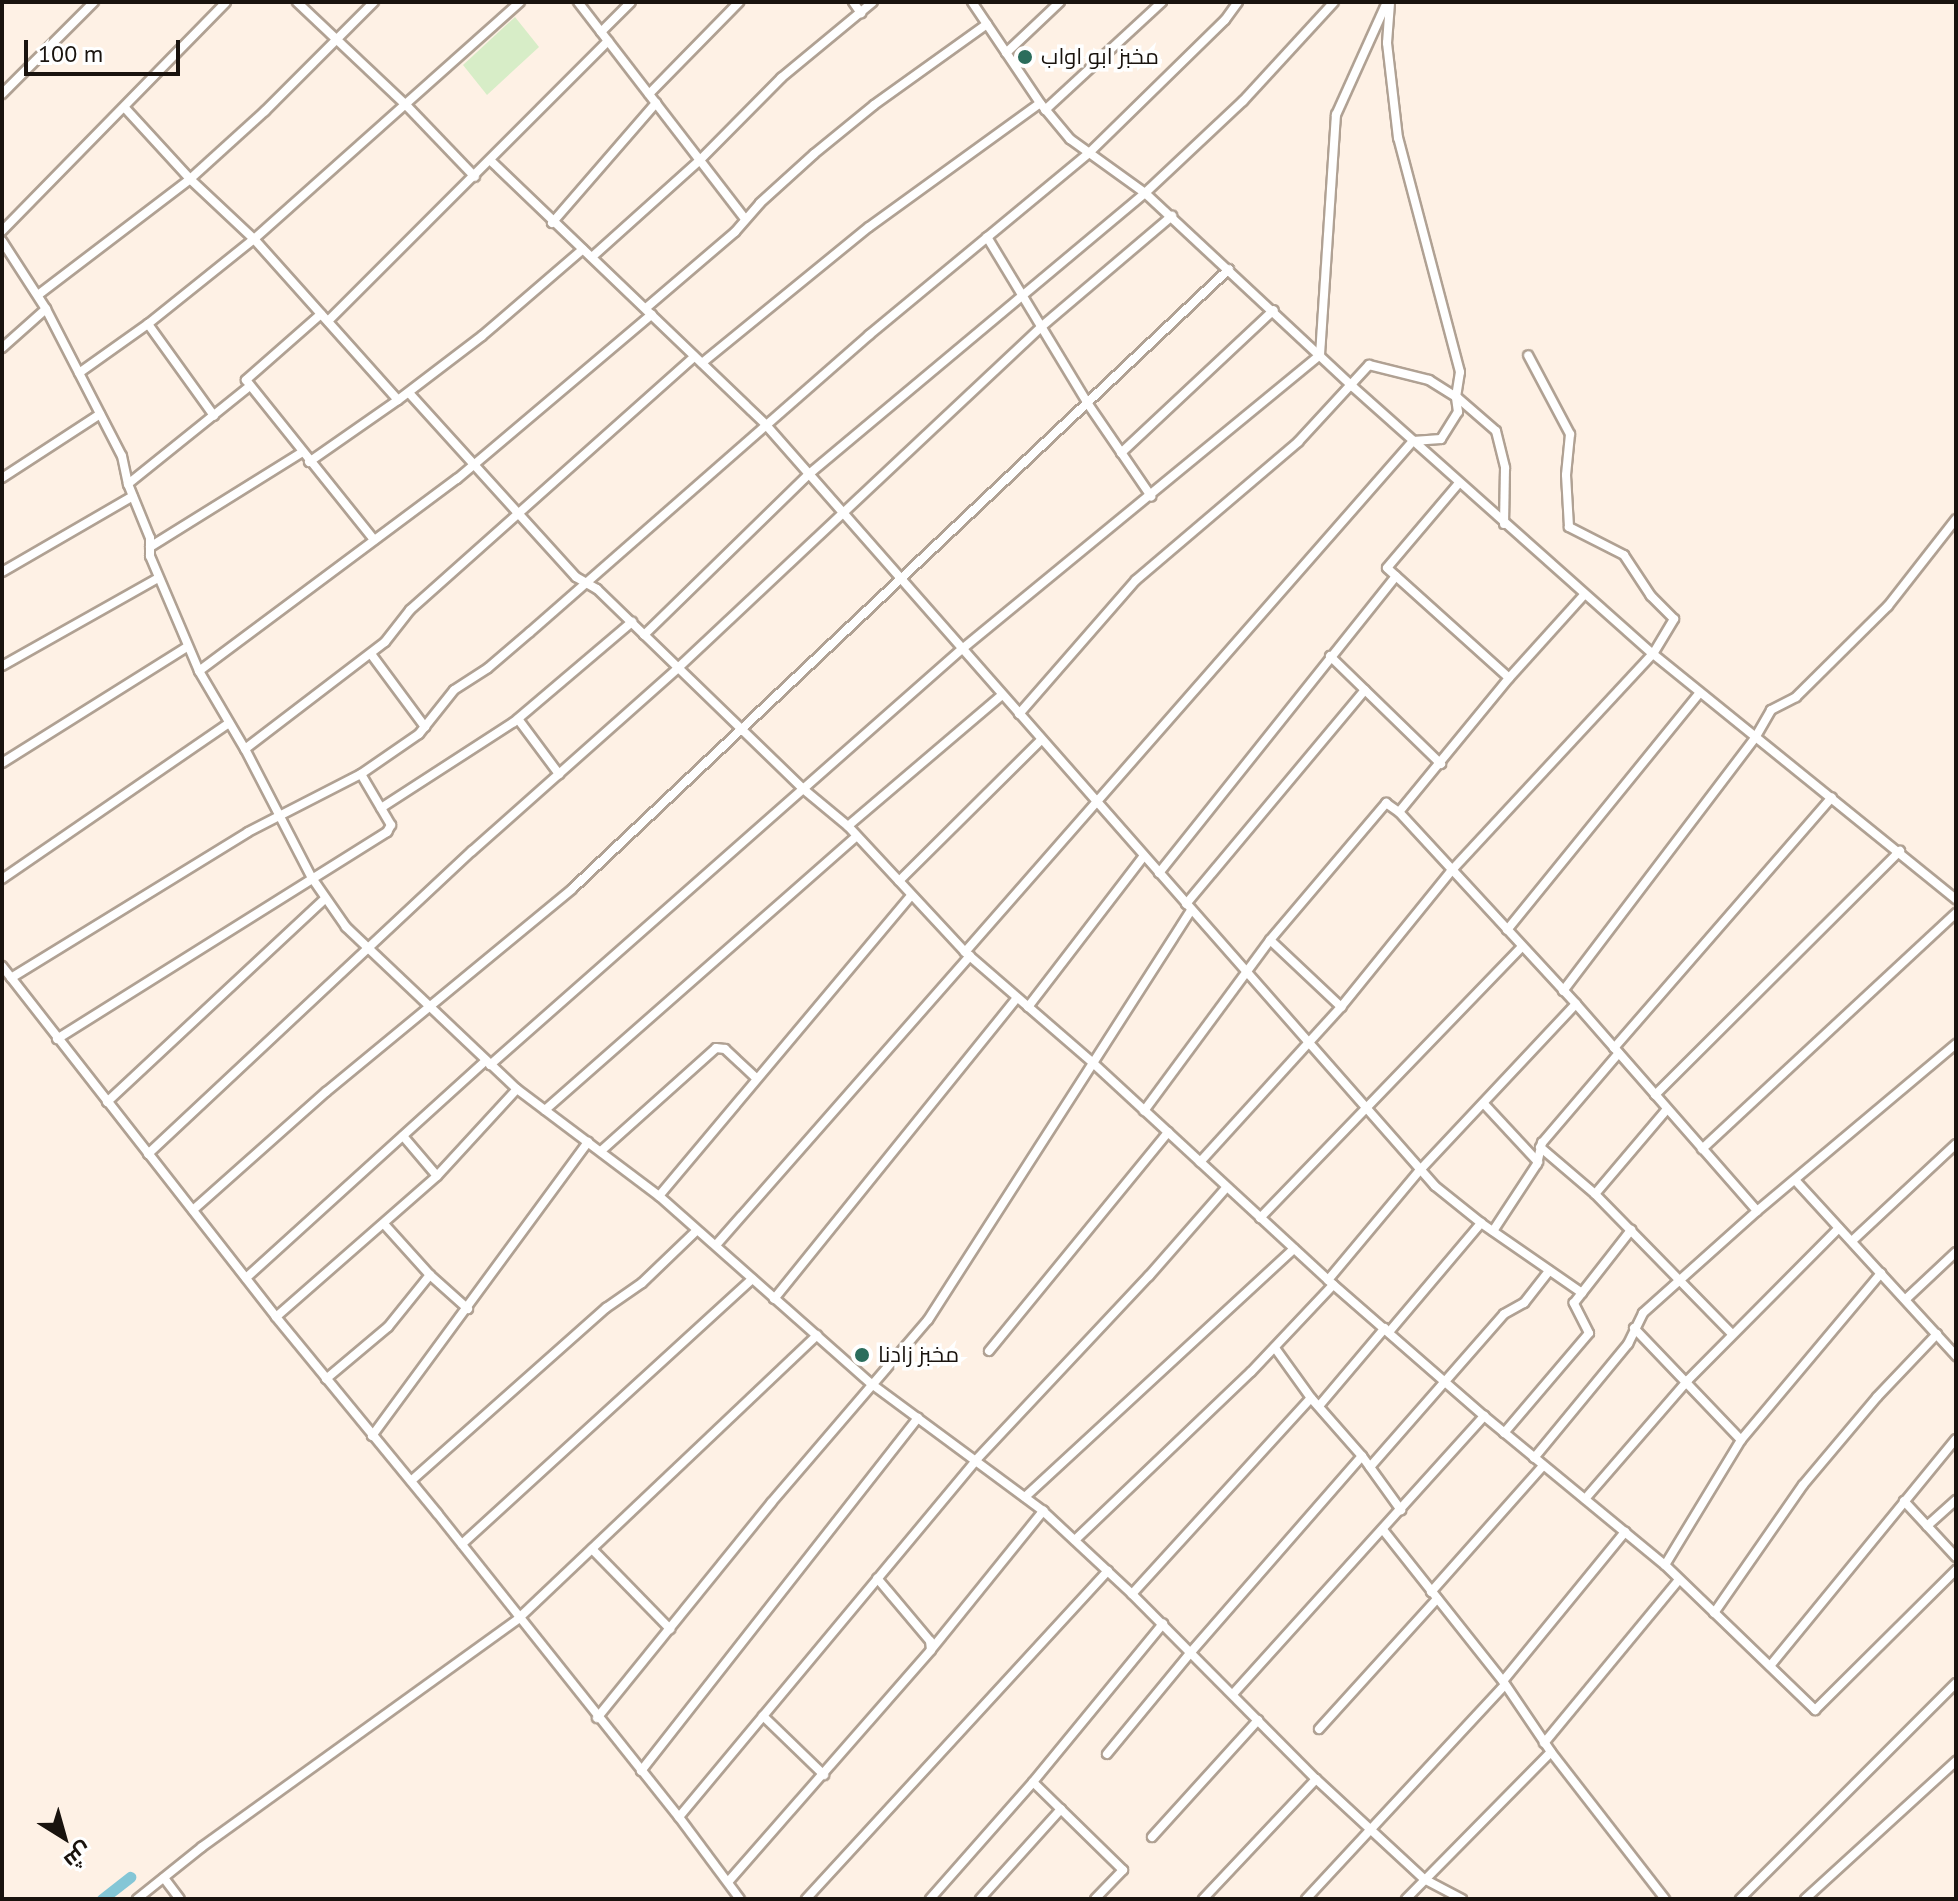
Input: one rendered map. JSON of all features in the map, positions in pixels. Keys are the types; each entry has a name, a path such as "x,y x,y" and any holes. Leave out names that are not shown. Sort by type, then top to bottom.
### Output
{"street":[{"path":"2,94 94,2"},
{"path":"2,231 226,2"},
{"path":"297,2 407,106 475,177"},
{"path":"38,295 190,179 374,2"},
{"path":"79,373 148,324 254,239 407,106 520,2"},
{"path":"578,2 745,219"},
{"path":"601,32 631,2"},
{"path":"649,94 739,2"},
{"path":"853,2 861,13"},
{"path":"592,257 699,161 781,78 873,2"},
{"path":"972,2 1042,107 1089,153 1172,216 1504,524 1699,694 1900,851 1956,899"},
{"path":"1006,53 1060,2"},
{"path":"245,749 371,654 410,610 698,360 869,227 1042,107 1162,2"},
{"path":"11,978 280,815 361,774 425,727 454,690 488,668 766,425 1089,153 1225,20 1238,2"},
{"path":"644,635 809,474 1145,193 1243,101 1334,2"},
{"path":"246,1278 403,1136 962,649 1320,355 1336,115 1388,2"},
{"path":"716,1245 968,954 1095,801 1413,441 1441,439 1458,412 1456,397 1460,372 1398,138 1387,43 1388,2"},
{"path":"199,671 473,465 649,311 814,154 874,105 987,24"},
{"path":"374,540 301,453 246,378 324,317 475,177 608,41"},
{"path":"552,223 656,103"},
{"path":"125,108 190,179 254,239 398,400"},
{"path":"491,161 552,223 592,257 766,425 1420,1170 1481,1223 1582,1293"},
{"path":"148,1154 369,948 679,667 840,512 1041,327 1172,216"},
{"path":"987,237 1088,404 1151,496"},
{"path":"2,241 46,309 122,456 128,484 150,538 158,578 199,671 245,749 312,878 346,927 517,1089 659,1196 873,1385 1043,1511 1163,1624 1316,1779 1424,1879 1462,1899"},
{"path":"309,462 410,394 583,249"},
{"path":"193,1210 431,1005 572,889 1229,269"},
{"path":"2,348 46,309"},
{"path":"1121,453 1274,310"},
{"path":"148,324 214,416"},
{"path":"1200,1162 1341,1007 1451,871 1653,654 1674,619 1651,596 1624,555 1569,527 1566,475 1570,434 1528,355"},
{"path":"1019,714 1136,580 1287,452 1353,387 1359,374 1369,365 1429,380 1456,397 1496,431 1505,468 1504,524"},
{"path":"128,484 250,386"},
{"path":"410,394 518,515 802,788 848,826 968,954 1093,1063 1330,1283 1543,1466 1665,1565 1815,1710 1956,1570"},
{"path":"2,478 100,414"},
{"path":"150,547 301,453"},
{"path":"1459,483 1387,568 1509,678"},
{"path":"2,572 133,496"},
{"path":"1563,991 1755,738 1771,710 1796,697 1888,606 1956,519"},
{"path":"1159,873 1396,576"},
{"path":"2,666 158,578"},
{"path":"1399,812 1509,678 1584,595"},
{"path":"381,808 518,719 632,622"},
{"path":"2,763 187,647"},
{"path":"371,654 425,727"},
{"path":"1330,656 1441,764"},
{"path":"597,1718 771,1503 928,1320 1189,907 1365,690"},
{"path":"1507,930 1699,694"},
{"path":"848,826 1002,695"},
{"path":"518,719 559,774"},
{"path":"2,879 229,723"},
{"path":"899,881 1041,740"},
{"path":"57,1039 390,829 361,774"},
{"path":"1493,1231 1538,1162 1540,1147 1616,1051 1832,797"},
{"path":"1144,1111 1270,940 1382,805 1390,805 1576,1004 1757,1211"},
{"path":"545,1110 857,836"},
{"path":"1655,1095 1900,851"},
{"path":"1028,1007 1144,856"},
{"path":"659,1196 755,1077 911,896"},
{"path":"107,1102 325,899"},
{"path":"1702,1149 1956,913"},
{"path":"1270,940 1341,1007"},
{"path":"1260,1218 1522,947"},
{"path":"2,966 276,1317 679,1817 740,1899"},
{"path":"774,1299 1017,998"},
{"path":"1075,1540 1275,1348 1420,1170 1485,1105 1576,1004"},
{"path":"1534,1458 1628,1344 1638,1318 1679,1278 1956,1044"},
{"path":"601,1151 716,1048 725,1049 755,1077"},
{"path":"276,1317 437,1176 517,1089"},
{"path":"1485,1105 1538,1162"},
{"path":"1595,1194 1667,1109"},
{"path":"989,1351 1168,1132"},
{"path":"403,1136 437,1176"},
{"path":"372,1436 588,1142"},
{"path":"1852,1241 1956,1144"},
{"path":"1540,1147 1595,1194 1732,1334"},
{"path":"1795,1180 1907,1298 1956,1356"},
{"path":"679,1817 976,1460 1149,1276 1227,1187"},
{"path":"1319,1406 1481,1223"},
{"path":"384,1224 430,1275 468,1309"},
{"path":"1585,1499 1688,1380 1839,1228"},
{"path":"411,1481 606,1308 642,1283 697,1230"},
{"path":"1504,1433 1589,1333 1590,1328 1574,1303 1631,1230"},
{"path":"1025,1497 1294,1249"},
{"path":"1907,1298 1956,1252"},
{"path":"1370,1467 1504,1314 1524,1303 1549,1271"},
{"path":"1665,1565 1741,1440 1881,1273"},
{"path":"326,1379 388,1327 430,1275"},
{"path":"462,1544 752,1279"},
{"path":"1634,1328 1688,1380 1741,1440"},
{"path":"1714,1613 1803,1485 1877,1397 1937,1334"},
{"path":"137,1899 202,1847 519,1618 817,1335"},
{"path":"1275,1348 1401,1510"},
{"path":"1132,1594 1311,1398"},
{"path":"1233,1694 1384,1531 1484,1416"},
{"path":"641,1771 918,1418"},
{"path":"1770,1666 1956,1439"},
{"path":"1107,1754 1191,1652 1362,1456"},
{"path":"1319,1729 1543,1466"},
{"path":"1927,1526 1956,1500"},
{"path":"1904,1501 1956,1557"},
{"path":"728,1882 931,1650 1043,1511"},
{"path":"1384,1531 1504,1683 1544,1743 1665,1899"},
{"path":"1306,1899 1504,1683 1625,1532"},
{"path":"592,1549 670,1629"},
{"path":"806,1899 1108,1571"},
{"path":"877,1578 930,1641 931,1650"},
{"path":"1544,1743 1679,1580"},
{"path":"930,1899 1033,1782 1163,1624"},
{"path":"1740,1899 1956,1683"},
{"path":"763,1716 824,1775"},
{"path":"1152,1837 1258,1720"},
{"path":"1406,1899 1551,1752"},
{"path":"1805,1899 1956,1761"},
{"path":"1203,1899 1316,1779"},
{"path":"1033,1782 1123,1870 1095,1899"},
{"path":"980,1899 1061,1809"},
{"path":"164,1878 180,1899"}],"green space":[{"path":"515,17 539,47 487,95 463,65"}],"waterway":[{"path":"102,1899 130,1877"}],"place":[{"name":"مخبز ابو اواب","path":"1025,57"},
{"name":"مخبز زادنا","path":"862,1355"}]}
